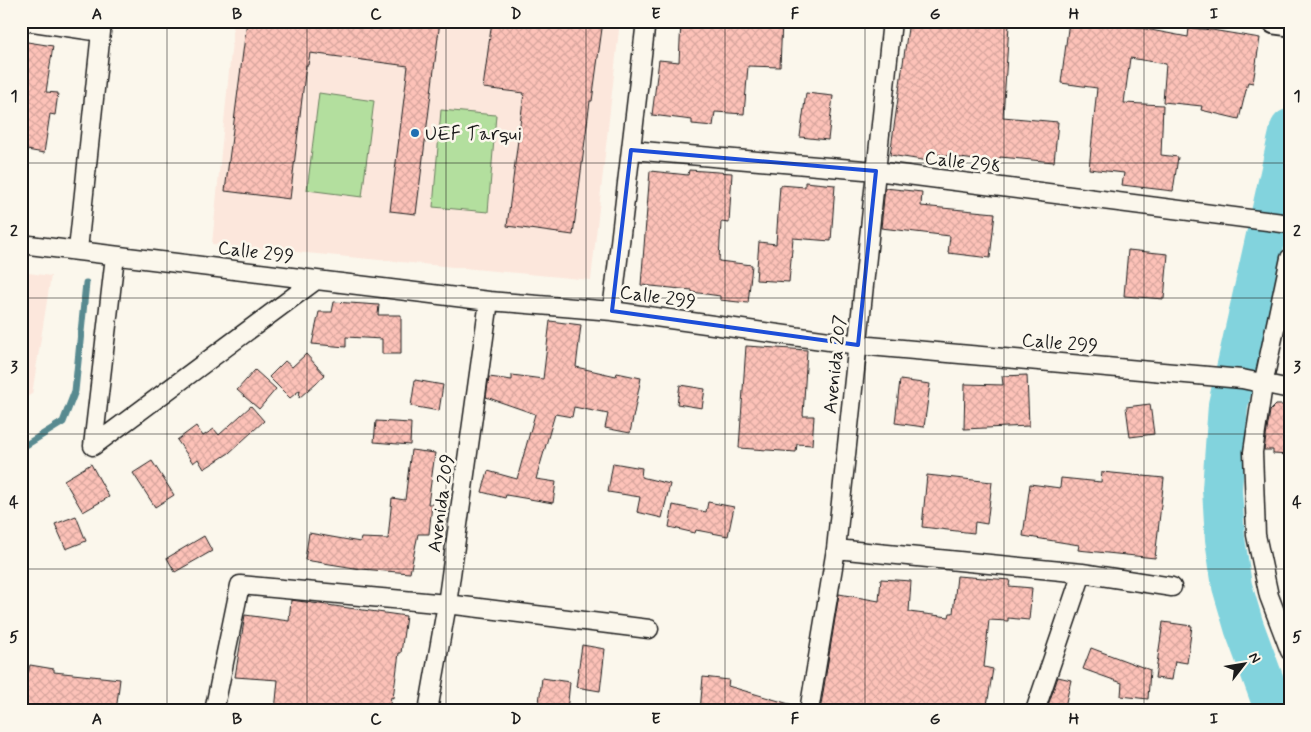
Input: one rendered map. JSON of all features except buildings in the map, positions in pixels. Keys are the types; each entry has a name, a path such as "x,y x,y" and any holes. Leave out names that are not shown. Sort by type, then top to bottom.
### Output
{"street":[{"path":"26,21 102,27 78,250"},
{"path":"612,311 646,21"},
{"name":"Avenida 207","path":"810,711 836,549 892,21"},
{"path":"1276,21 1290,23"},
{"name":"Calle 298","path":"631,150 876,171 1290,224"},
{"name":"Calle 299","path":"21,244 489,301 612,311 858,345 1242,379 1263,385 1290,389"},
{"path":"115,256 93,446 316,280"},
{"path":"1290,258 1263,385 1253,452 1256,535 1269,596 1290,651"},
{"name":"Avenida 209","path":"428,711 447,604 489,301"},
{"path":"836,549 1082,574 1172,587"},
{"path":"1035,711 1082,574"},
{"path":"214,711 240,584 447,604 649,629"}],"highlighted area":[{"path":"631,150 876,171 858,345 612,311"}],"shaded area":[{"name":"UEF Tarqui","path":"234,21 620,21 591,280 212,244"},
{"path":"21,272 51,276 32,394 21,400"}],"green space":[{"path":"319,93 374,101 362,197 307,190"},
{"path":"441,110 496,115 488,212 433,207"}],"waterway":[{"path":"1275,711 1244,627 1232,586 1225,539 1222,489 1228,405 1290,129"},
{"path":"21,448 63,422 75,391 86,283"}],"place":[{"name":"UEF Tarqui","path":"415,133"}]}
